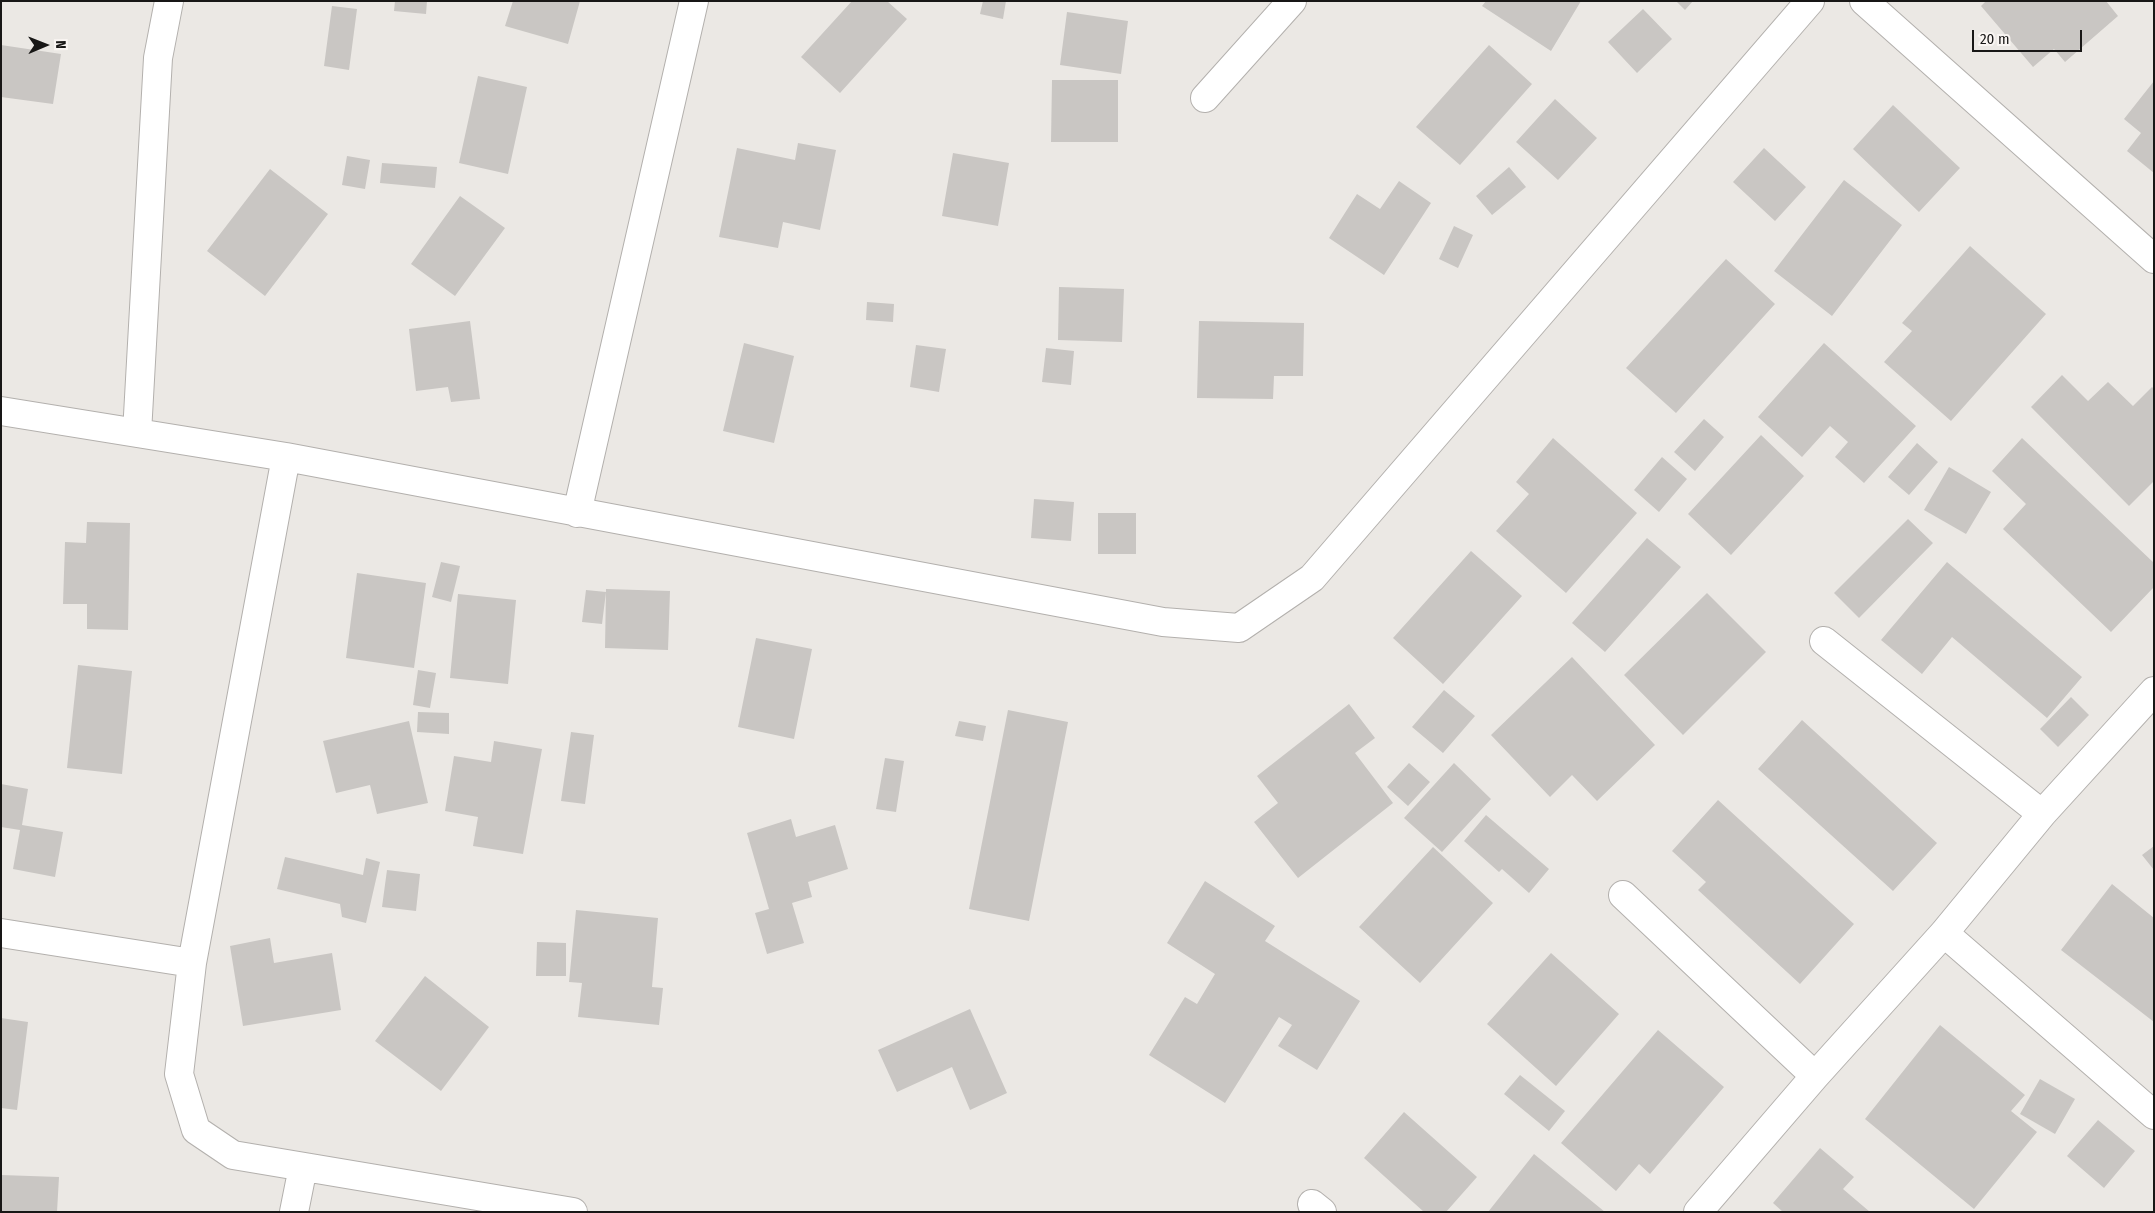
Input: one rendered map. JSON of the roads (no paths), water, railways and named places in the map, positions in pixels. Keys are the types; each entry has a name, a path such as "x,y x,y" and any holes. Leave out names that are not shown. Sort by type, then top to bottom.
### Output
{"street":[{"path":"138,433 158,58 169,1"},
{"path":"577,513 694,1"},
{"path":"1205,98 1292,1"},
{"path":"1,411 286,457 1163,622 1239,628 1312,578 1810,1"},
{"path":"1864,1 2154,259"},
{"path":"286,457 192,963 179,1074 196,1130 233,1155 573,1212"},
{"path":"1824,641 2042,814"},
{"path":"1698,1212 1815,1076 1944,933 2042,814 2154,691"},
{"path":"1622,895 1815,1076"},
{"path":"1,933 192,963"},
{"path":"1944,933 2154,1115"},
{"path":"294,1212 303,1167"}]}
